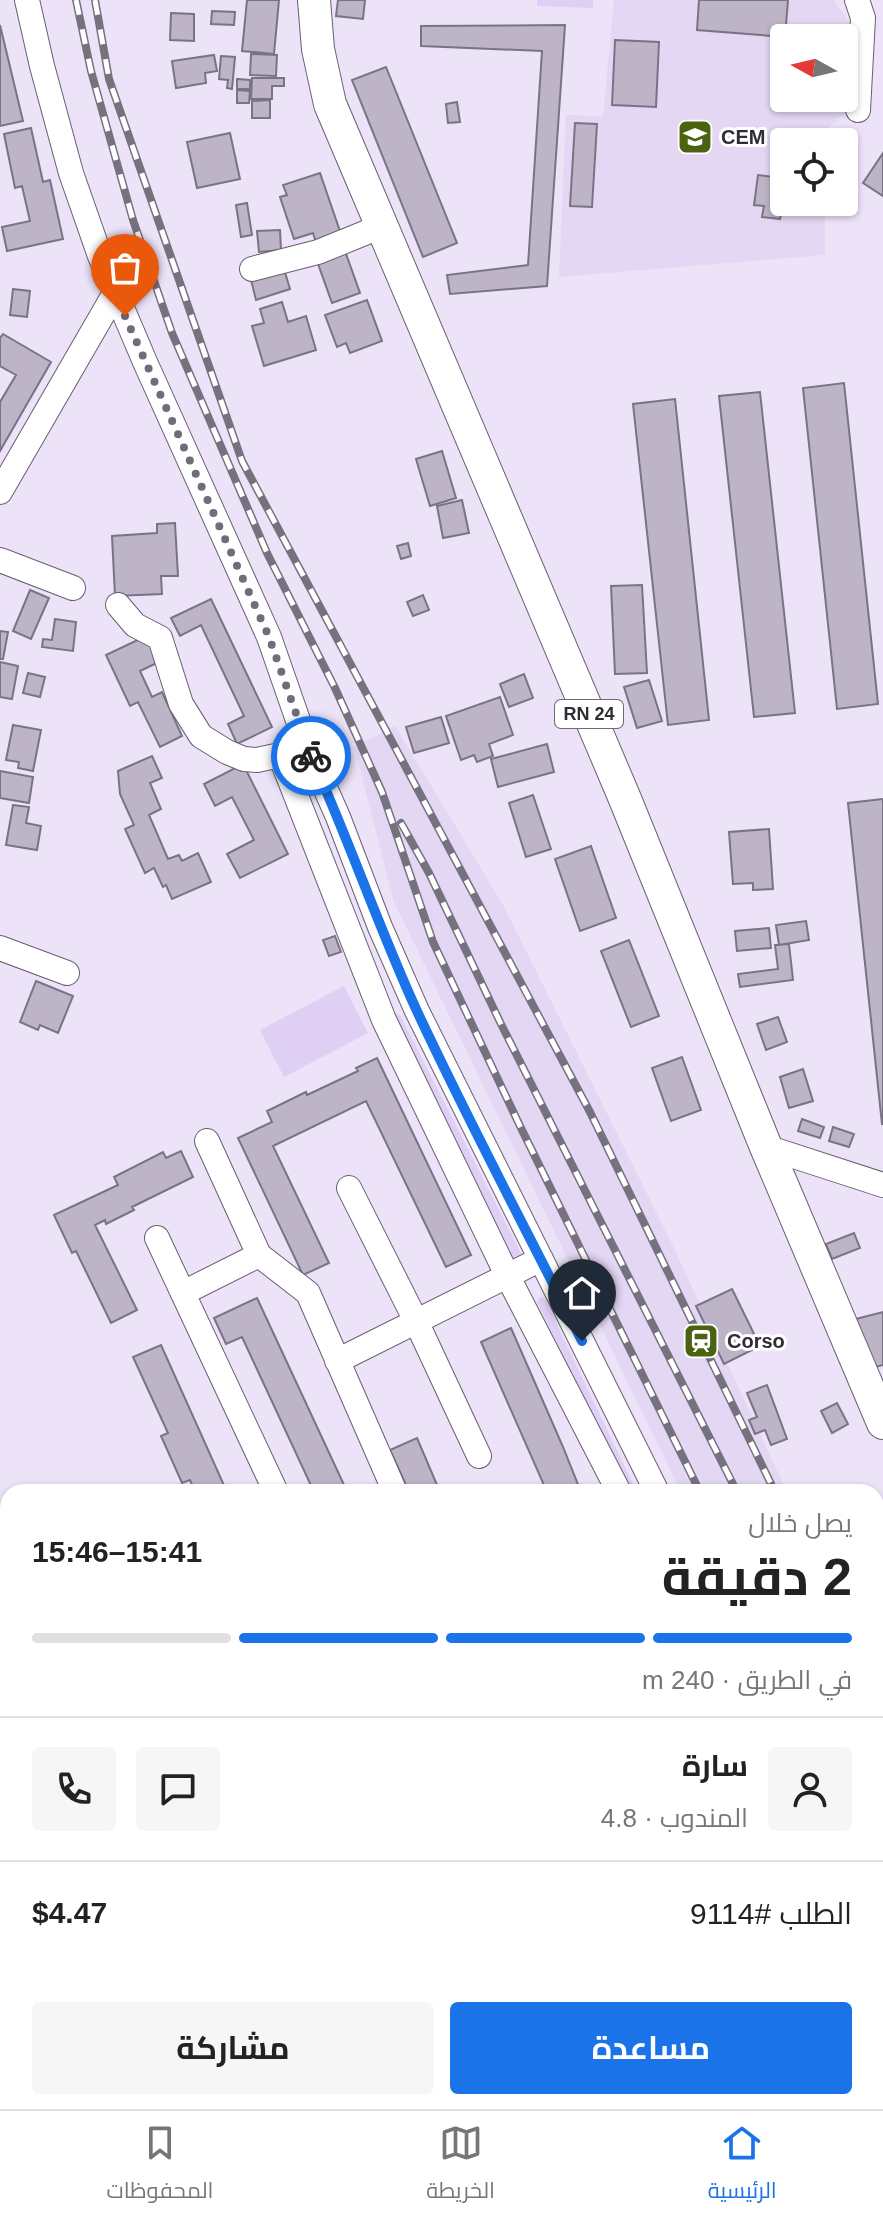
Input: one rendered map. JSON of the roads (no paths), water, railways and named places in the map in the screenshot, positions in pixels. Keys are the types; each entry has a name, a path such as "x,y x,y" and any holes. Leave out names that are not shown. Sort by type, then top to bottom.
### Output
{"main road":[{"name":"RN 24","path":"314,0 318,49 330,104 619,785 766,1147 883,1423"}],"street":[{"path":"27,0 71,173 115,293 269,637 308,749 380,927 417,1011 653,1484"},
{"path":"857,0 863,18 858,110"},
{"path":"252,269 318,252 382,226"},
{"path":"0,492 115,293"},
{"path":"0,560 73,588"},
{"path":"118,605 135,625 160,638 181,704 201,736 244,759 257,760 308,749"},
{"path":"280,755 384,1020 507,1275 615,1484"},
{"path":"0,948 67,973"},
{"path":"207,1141 259,1255 308,1293 391,1484"},
{"path":"766,1147 883,1185"},
{"path":"349,1188 479,1456"},
{"path":"157,1238 272,1484"},
{"path":"183,1293 259,1255"},
{"path":"337,1361 541,1259"}],"railway":[{"path":"76,0 91,71 133,220 172,333 267,553 335,688 382,792 433,942 696,1484"},
{"path":"95,0 109,79 242,461 590,1112 771,1484"},
{"path":"401,823 429,873 501,1024 733,1484"}],"place":[{"name":"CEM","path":"695,137"},
{"name":"Corso","path":"701,1341"}]}
